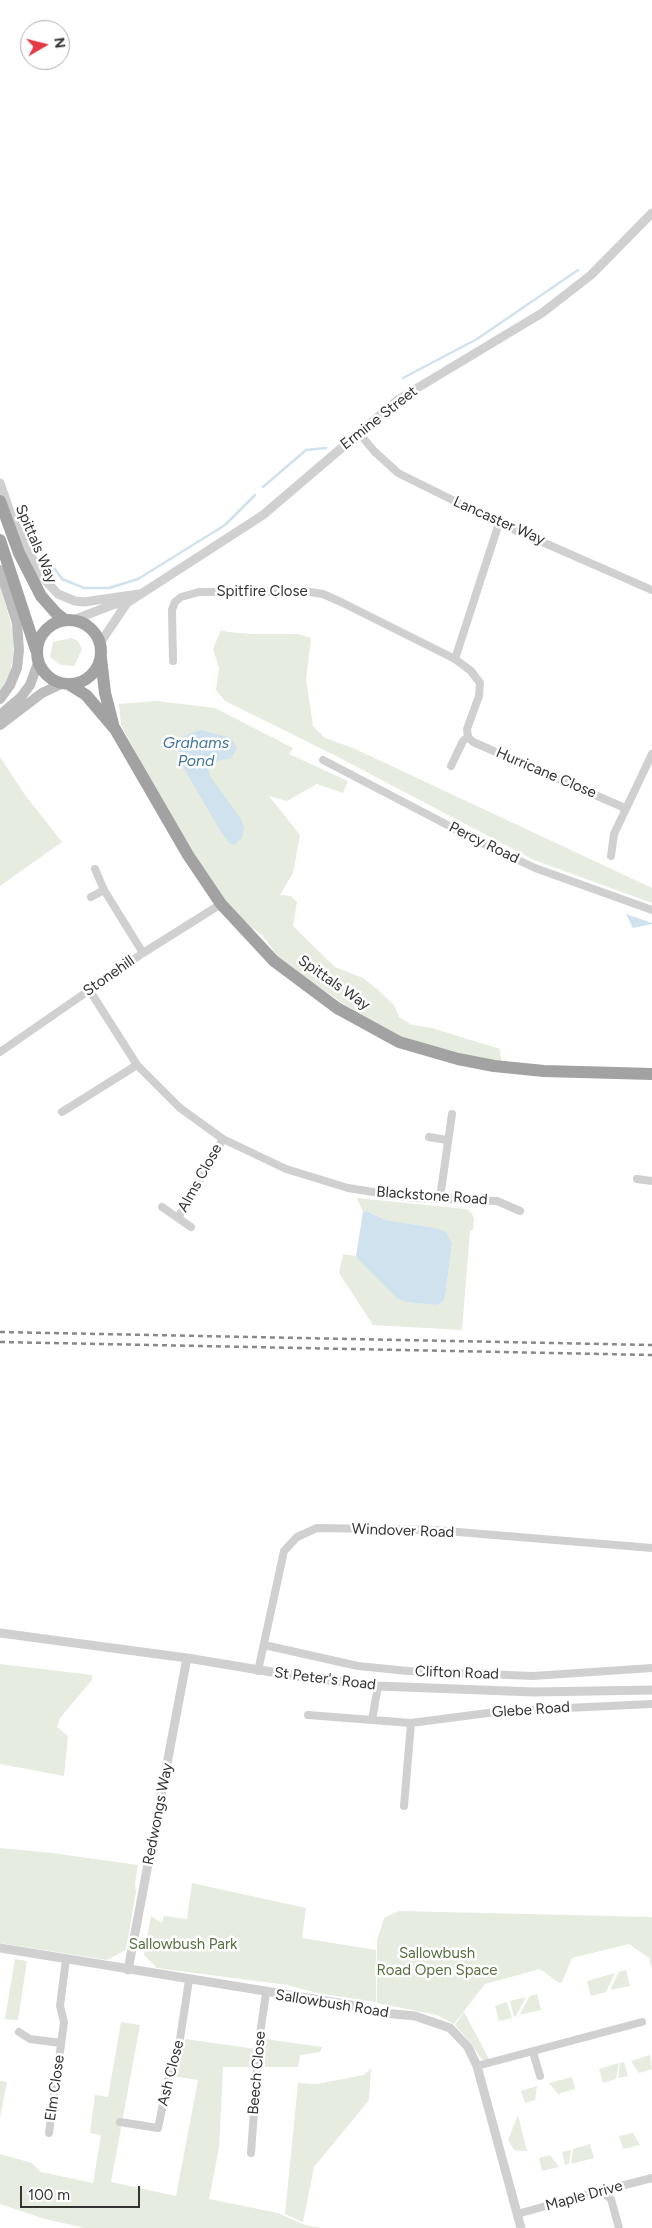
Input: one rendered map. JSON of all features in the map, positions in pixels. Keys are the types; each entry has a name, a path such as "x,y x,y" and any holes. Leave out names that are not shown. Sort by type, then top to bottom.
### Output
{"highway":[{"name":"Spittals Way","path":"0,501 19,553 41,596 56,613 69,620"},
{"path":"0,540 37,656 43,672 51,680 66,684 80,683 90,677 97,668 101,658 100,643 90,628 69,620 49,626 42,633 37,656"},
{"name":"Spittals Way","path":"101,658 105,693 114,729"},
{"name":"Spittals Way","path":"66,684 86,695 114,729 188,855 221,904 274,961 337,1008 399,1042 458,1059 494,1066 554,1072 652,1074"}],"main road":[{"path":"0,570 17,623 20,650 17,668 10,685 0,699"},
{"path":"0,715 21,697 30,684 37,656"},
{"path":"0,726 42,692 66,684"}],"street":[{"name":"Ermine Street","path":"100,643 127,603 263,515 399,399 542,313 591,275 652,213"},
{"name":"Lancaster Way","path":"359,433 374,451 398,473 499,523 652,590"},
{"path":"0,483 11,515 30,555 44,579 58,594 75,601 84,602 140,594"},
{"path":"455,660 499,523"},
{"name":"Spitfire Close","path":"172,661 172,610 175,602 181,597 199,592 304,591 323,594 455,660 470,671 480,683 479,696 467,729 468,737 462,741 451,766"},
{"name":"Ermine Street","path":"69,620 115,604 127,603"},
{"name":"Hurricane Close","path":"468,737 480,745 625,808"},
{"path":"611,856 614,834 652,754"},
{"name":"Percy Road","path":"323,760 482,843 536,868 652,910"},
{"path":"95,868 104,890 143,953"},
{"path":"91,897 104,890"},
{"name":"Stonehill","path":"0,1052 143,953 221,904"},
{"name":"Blackstone Road","path":"90,991 138,1065 180,1108 223,1138 286,1169 348,1188 412,1198 497,1201 520,1211"},
{"path":"62,1112 138,1065"},
{"path":"440,1198 446,1140 452,1114"},
{"path":"429,1137 446,1140"},
{"name":"Alms Close","path":"178,1218 223,1138"},
{"path":"637,1179 652,1181"},
{"name":"Alms Close","path":"162,1207 191,1227"},
{"name":"Windover Road","path":"258,1671 284,1552 297,1536 317,1528 434,1530 652,1548"},
{"name":"St Peter's Road","path":"0,1633 187,1658 258,1671 378,1686 534,1692 652,1690"},
{"name":"Clifton Road","path":"264,1645 358,1666 408,1671 533,1676 652,1668"},
{"name":"Redwongs Way","path":"128,1970 187,1658"},
{"path":"372,1720 378,1686"},
{"name":"Glebe Road","path":"308,1715 411,1723 503,1711 652,1704"},
{"path":"404,1806 411,1723"},
{"name":"Sallowbush Road","path":"0,1948 266,1993 351,2005 383,2013 415,2016 438,2022 450,2028 460,2036 468,2047 477,2066 521,2228"},
{"name":"Elm Close","path":"50,2133 64,2022 60,2006 66,1960"},
{"name":"Ash Close","path":"120,2122 158,2128 168,2080 180,2039 189,1980"},
{"name":"Beech Close","path":"251,2153 259,2041 266,1993"},
{"path":"477,2066 642,2022"},
{"name":"Elm Close","path":"18,2032 30,2039 61,2043"},
{"path":"533,2052 540,2076"},
{"name":"Maple Drive","path":"517,2214 597,2192 605,2194 609,2190 652,2178"},
{"path":"605,2194 611,2199 619,2228"}],"green space":[{"path":"0,586 14,634 9,679 0,691"},
{"path":"221,630 252,634 298,634 311,638 306,679 313,726 325,738 353,748 652,888 652,903 534,860 334,755 225,701 216,690 219,668 213,649"},
{"path":"71,638 78,641 82,649 74,666 61,665 50,657 53,642"},
{"path":"156,701 215,708 293,748 289,754 348,781 343,793 317,784 287,801 269,796 300,835 293,873 280,895 291,896 297,902 293,926 335,967 363,978 377,989 394,1005 399,1017 412,1025 432,1028 500,1049 502,1067 403,1040 363,1017 282,962 262,935 244,922 222,898 190,854 121,725 119,704"},
{"path":"0,757 25,795 62,842 0,886"},
{"path":"357,1198 466,1209 471,1212 474,1218 473,1230 470,1231 462,1330 373,1325 339,1273 343,1254 356,1256 406,1302 436,1305 442,1303 445,1298 452,1244 436,1228 384,1220 368,1211 363,1212"},
{"path":"0,1664 92,1675 92,1680 60,1718 57,1727 68,1736 64,1776 0,1764"},
{"path":"0,1848 138,1865 135,1883 136,1892 126,1950 107,1960 0,1943"},
{"name":"Sallowbush Park","path":"192,1883 306,1908 302,1938 376,1950 376,2002 317,1993 287,1985 157,1968 144,1955 151,1916 162,1923 164,1916 187,1919"},
{"name":"Sallowbush Road Open Space","path":"399,1911 652,1917 652,1969 649,1958 629,1944 572,1958 562,1982 559,1983 540,1969 485,1984 454,2024 437,2015 377,2003 377,1940 384,1918"},
{"path":"15,1959 27,1961 18,2020 5,2019"},
{"path":"626,1970 630,1986 610,1990 619,1972"},
{"path":"615,1973 606,1992 591,1996 587,1981"},
{"path":"537,1994 541,2010 519,2015 530,1996"},
{"path":"526,1997 516,2016 514,2017 510,2001"},
{"path":"507,2002 512,2018 499,2021 495,2006"},
{"path":"464,2012 489,2062 479,2056 471,2043 455,2025"},
{"path":"121,2022 140,2025 111,2182 176,2196 198,2080 172,2076 185,2039 256,2049 253,2067 223,2067 219,2148 209,2199 278,2213 305,2225 321,2228 85,2228 45,2219 0,2204 0,2154 32,2163 41,2172 93,2183 101,2135 90,2133 95,2095 108,2097"},
{"path":"265,2039 322,2047 320,2052 300,2055 298,2067 265,2067"},
{"path":"650,2055 652,2069 639,2073 631,2061"},
{"path":"624,2062 628,2076 618,2078 620,2063"},
{"path":"619,2063 616,2079 603,2083 599,2069"},
{"path":"371,2068 369,2100 314,2167 303,2222 285,2214 298,2083 317,2084 364,2075"},
{"path":"572,2077 575,2089 558,2094 549,2083"},
{"path":"0,2081 7,2082 0,2118"},
{"path":"537,2086 535,2100 525,2103 521,2091"},
{"path":"518,2115 527,2151 514,2150 508,2140"},
{"path":"633,2133 640,2145 623,2149 619,2136"},
{"path":"590,2144 594,2158 571,2164 573,2149"},
{"path":"571,2150 569,2164 565,2165 562,2152"},
{"path":"550,2155 559,2167 542,2171 539,2158"}],"water":[{"name":"Grahams Pond","path":"201,730 231,738 237,748 231,758 211,762 208,769 210,776 241,819 244,828 242,838 234,845 229,843 218,827 182,765 179,756 179,745 186,735"},
{"path":"626,914 652,923 652,924 633,928"},
{"path":"367,1211 385,1220 436,1228 446,1232 452,1244 445,1298 442,1303 436,1305 406,1302 397,1298 359,1260 356,1256 363,1212"}],"waterway":[{"path":"403,378 477,339 578,270"},
{"path":"263,487 306,450 326,448"},
{"path":"50,562 62,579 84,588 109,588 138,579 225,525 255,495"}],"railway":[{"path":"0,1332 652,1345"},
{"path":"0,1342 652,1355"}]}
